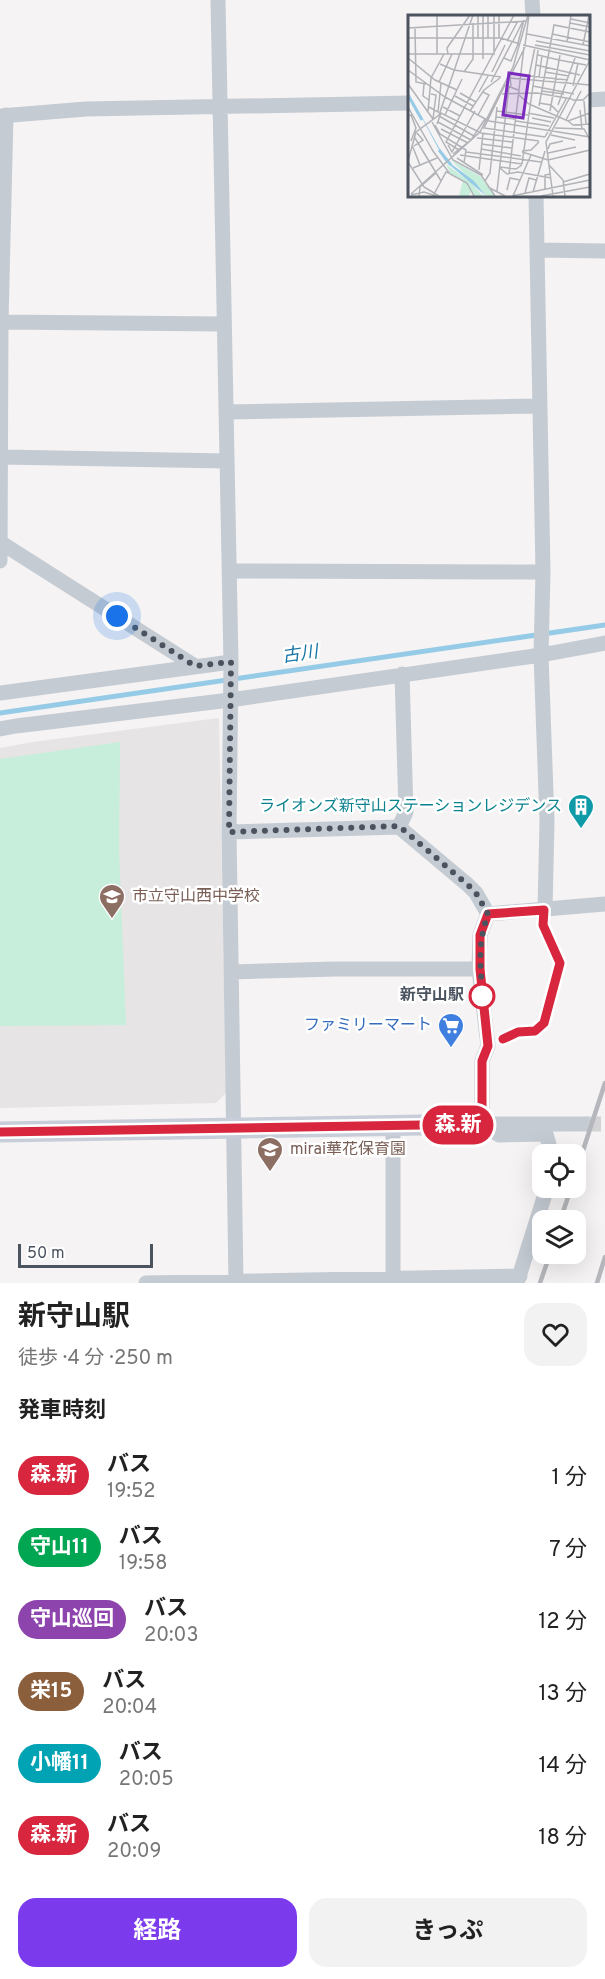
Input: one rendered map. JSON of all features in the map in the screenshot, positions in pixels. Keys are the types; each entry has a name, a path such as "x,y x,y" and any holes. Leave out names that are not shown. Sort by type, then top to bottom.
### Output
{"street":[{"path":"218,0 231,662 229,832 236,1282"},
{"path":"532,0 533,15"},
{"path":"590,100 605,99"},
{"path":"0,561 3,116 86,109 408,103"},
{"path":"536,196 543,572 541,655 547,821 544,910"},
{"path":"537,250 605,251"},
{"path":"1,322 224,324"},
{"path":"226,412 539,406"},
{"path":"1,457 227,461"},
{"path":"0,542 195,666"},
{"path":"229,572 543,572"},
{"path":"0,729 230,700 605,644"},
{"path":"0,693 231,662"},
{"path":"399,826 406,812 402,674"},
{"path":"229,832 399,826 468,885 476,893 488,914"},
{"path":"488,914 605,904"},
{"path":"482,1124 482,1061 488,1046 480,969 480,935 488,914"},
{"path":"231,972 480,969"},
{"path":"482,1124 499,1135 546,1134 549,1144"},
{"path":"0,1132 586,1124"},
{"path":"393,1126 393,1281"},
{"path":"147,1283 519,1279 544,1198"}],"shaded area":[{"name":"市立守山西中学校","path":"219,718 226,1093 216,1103 0,1108 0,748"}],"green space":[{"path":"120,742 119,849 126,1025 0,1026 0,759"}],"waterway":[{"name":"古川","path":"0,713 605,625"}],"tunnel":[{"path":"586,1124 605,1124"}],"railway":[{"path":"585,1144 605,1083"},
{"path":"564,1210 568,1198"},
{"path":"597,1283 605,1257"},
{"path":"540,1283 547,1264"}],"bus line":[{"name":"森.新","path":"0,1132 482,1124 482,1061 488,1046 480,969 480,935 488,914 544,910 543,925 560,963 544,1023 535,1031 518,1032 503,1039"}],"place":[{"name":"ライオンズ新守山ステーションレジデンス","path":"581,830"},
{"name":"市立守山西中学校","path":"112,920"},
{"name":"新守山駅","path":"482,996"},
{"name":"ファミリーマート","path":"451,1049"},
{"name":"mirai華花保育園","path":"270,1173"}],"route":[{"path":"117,616 195,666 231,662 229,832 399,826 468,885 476,893 488,914 480,935 482,996"}]}
